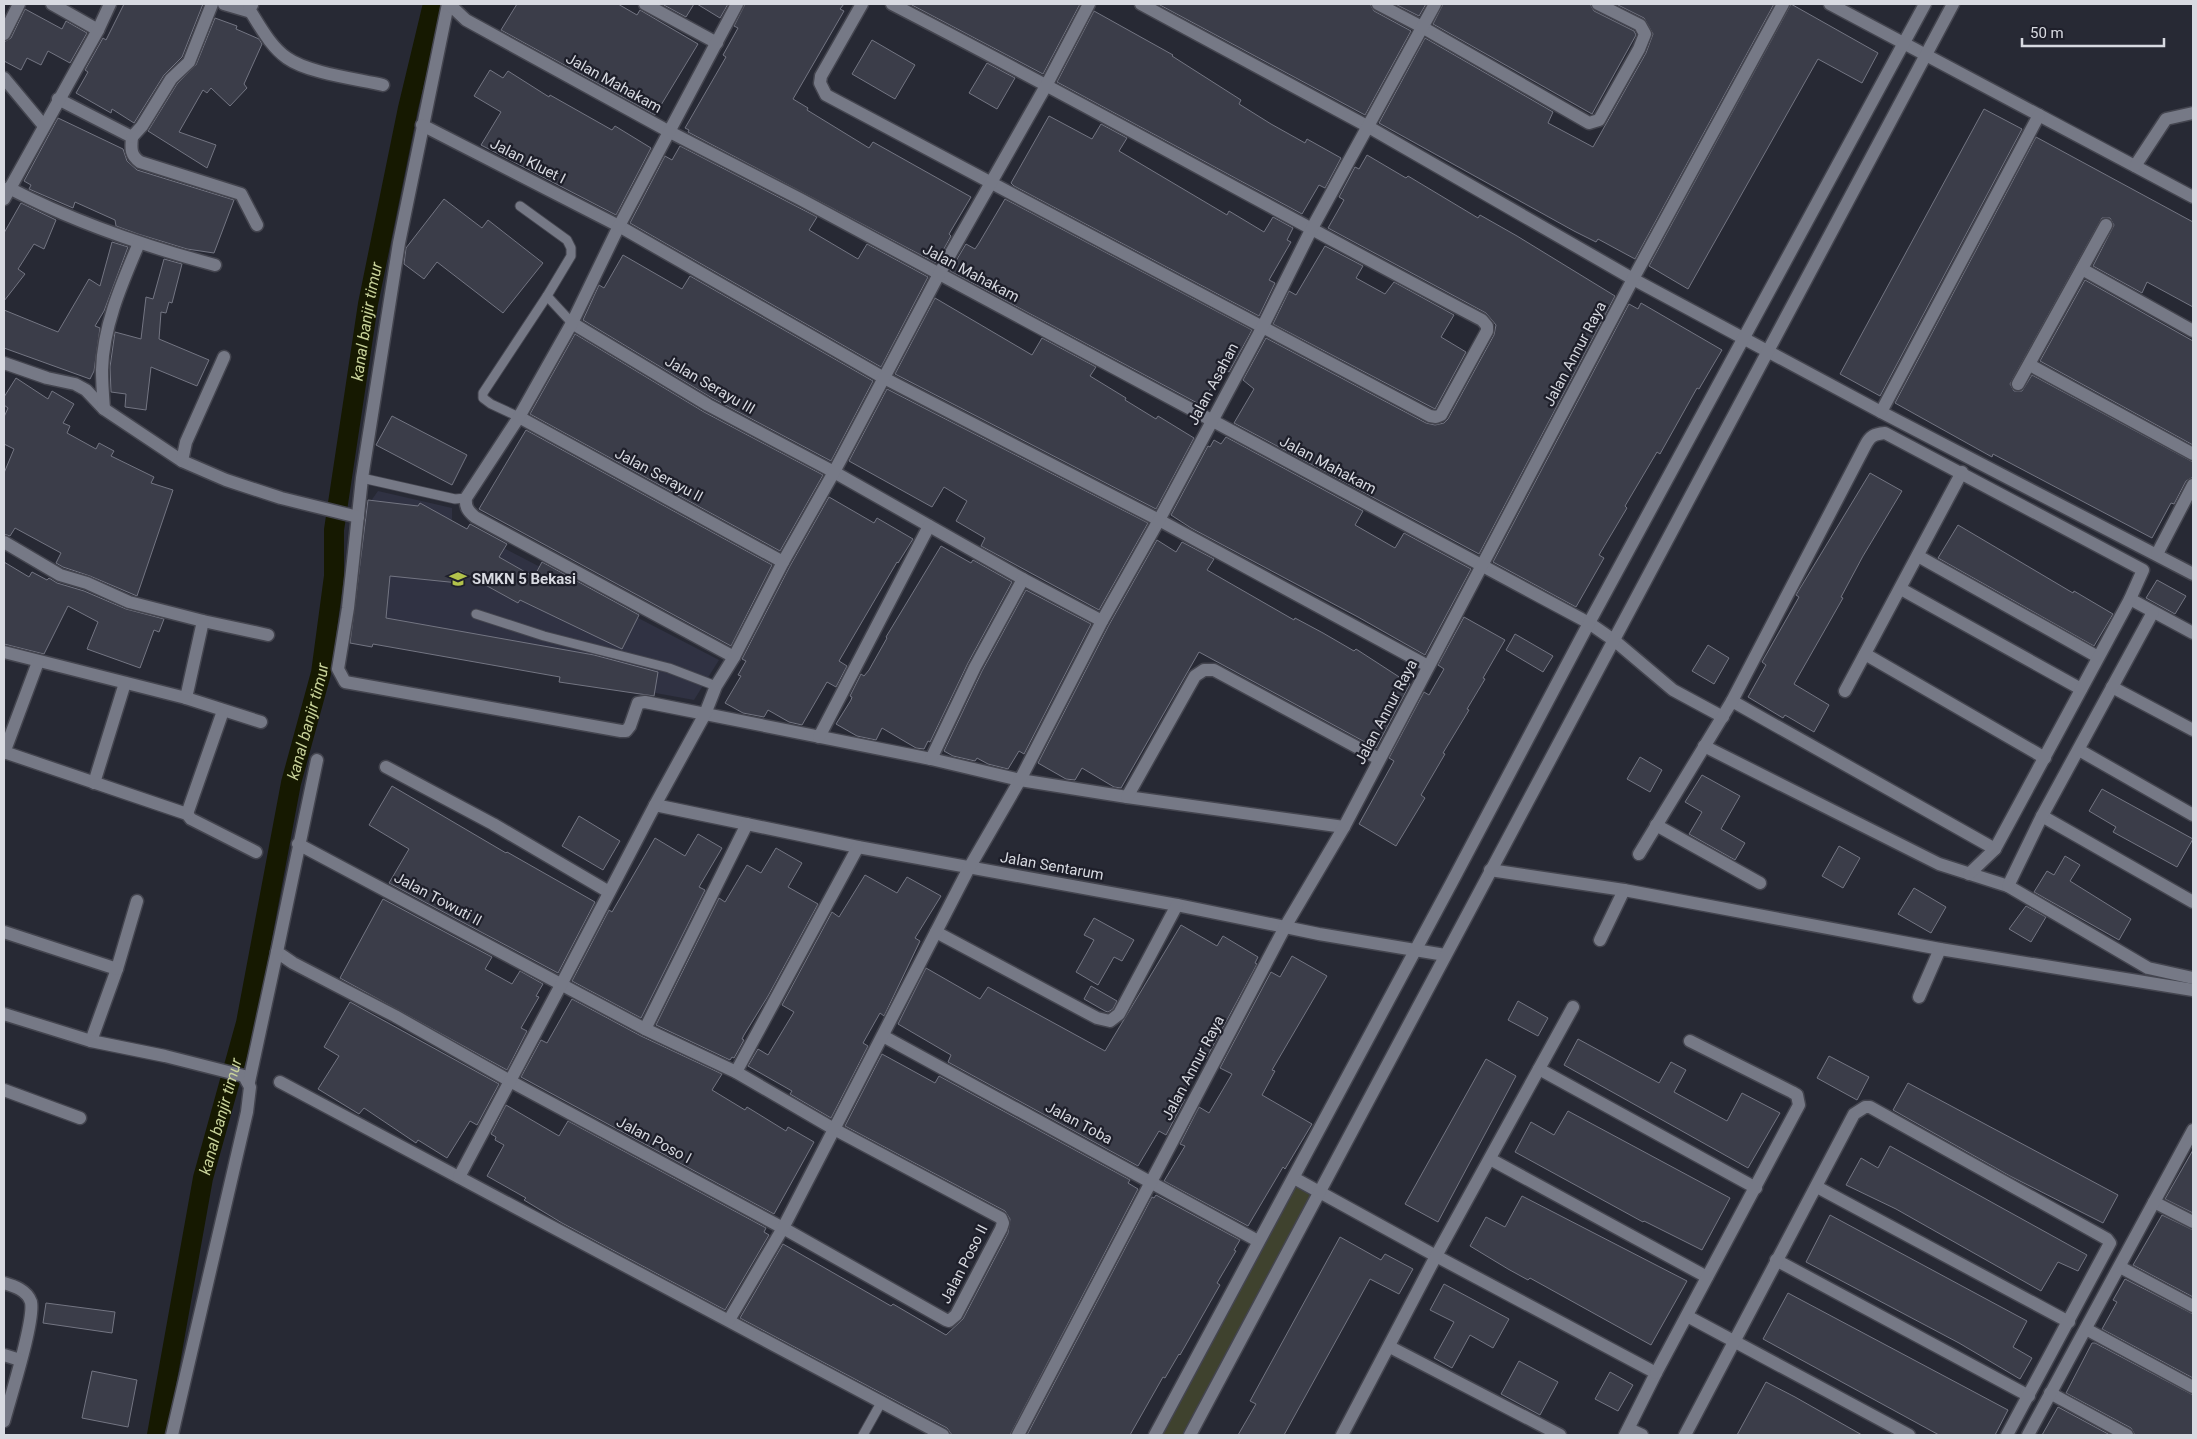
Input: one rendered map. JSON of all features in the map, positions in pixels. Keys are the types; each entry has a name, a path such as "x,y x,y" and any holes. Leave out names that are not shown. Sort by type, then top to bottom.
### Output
{"street":[{"path":"4,34 19,4"},
{"path":"52,4 98,30"},
{"path":"110,4 98,30 6,194 38,203 139,243 215,265"},
{"path":"212,4 189,62 171,79 142,126 132,137 131,151 134,158 140,162 241,194 257,225"},
{"path":"224,4 246,11 251,7 273,45 287,59 305,68 383,85"},
{"path":"449,4 399,243 362,478 346,514 348,608 338,669 345,682 620,732 626,731 630,726 638,703 705,714 931,759 1020,780 1344,827"},
{"name":"Jalan Mahakam","path":"449,4 466,20 668,131 939,274 1589,623 1615,641 1673,690 1723,717"},
{"path":"645,4 717,43"},
{"path":"734,657 474,517 468,511 466,498 519,417 572,323 618,226 737,4"},
{"path":"862,4 821,76 820,83 826,95 1262,328 1436,417 1443,412 1487,331 1487,326 1482,320 1311,230 1047,84 892,4"},
{"path":"459,1177 608,892 705,714 716,686 734,657 783,562 834,472 939,274 1047,84 1089,4"},
{"path":"1141,4 1368,126 1633,279 1768,352 2193,574"},
{"path":"1378,4 1422,27 1589,123 1599,120 1639,49 1644,34 1640,25 1598,4"},
{"name":"Jalan Asahan","path":"729,1320 783,1228 968,868 1020,780 1102,621 1159,520 1262,328 1311,230 1435,4"},
{"name":"Jalan Annur Raya","path":"1018,1435 1285,927 1344,827 1633,279 1783,4"},
{"path":"1830,4 2193,197"},
{"path":"1155,1435 1589,623 1744,339 1902,42 1925,4"},
{"path":"1190,1435 1490,870 1615,641 1924,54 1953,4"},
{"path":"4,78 44,126"},
{"path":"58,99 132,137"},
{"path":"2135,166 2166,119 2193,113"},
{"path":"1882,412 2039,115"},
{"name":"Jalan Kluet I","path":"422,126 618,226 884,378 1159,520 1428,666"},
{"path":"2018,384 2106,225"},
{"path":"104,409 102,368 109,328 119,291 139,243"},
{"path":"2082,269 2193,331"},
{"name":"Jalan Serayu III","path":"572,323 708,405 834,472 1023,579 1102,621"},
{"path":"182,461 186,442 224,357"},
{"path":"4,363 47,378 76,384 86,390 104,409 182,461 226,480 346,514"},
{"path":"2030,365 2193,454"},
{"name":"Jalan Serayu II","path":"519,417 783,562"},
{"path":"1639,854 1732,701 1870,438 1876,434 1885,433 1962,472 2143,570 2142,576 2130,599 1995,849 1969,874"},
{"path":"1845,691 1962,472"},
{"path":"2157,554 2193,485"},
{"path":"819,737 929,526"},
{"path":"4,542 60,575 87,583 129,602 203,622 268,635"},
{"path":"1918,556 2098,657"},
{"path":"931,759 975,667 1023,579"},
{"path":"1901,589 2081,689"},
{"path":"2130,599 2193,634"},
{"path":"2008,886 2042,816 2153,612"},
{"path":"186,698 203,622"},
{"path":"4,652 186,698 261,722"},
{"path":"1865,654 2045,758"},
{"path":"38,662 4,753 187,814 192,819 256,852"},
{"path":"1127,797 1195,676 1204,670 1214,670 1379,759"},
{"path":"94,783 125,683"},
{"path":"2112,687 2193,730"},
{"path":"1732,701 1995,849"},
{"path":"187,814 224,711"},
{"path":"1704,746 1938,864 2008,886 2148,968 2193,978"},
{"path":"2078,750 2193,815"},
{"path":"172,1435 247,1112 250,1087 246,1079 277,952 317,760"},
{"path":"386,767 493,824 608,892"},
{"name":"Jalan Sentarum","path":"655,804 858,847 1177,905 1414,951 1445,955"},
{"path":"2042,816 2193,902"},
{"path":"644,1029 748,824"},
{"path":"1656,825 1760,883"},
{"name":"Jalan Towuti II","path":"298,844 562,983 644,1029 736,1072 834,1129"},
{"path":"736,1072 858,847"},
{"path":"1490,870 1624,890 1940,949 2193,990"},
{"path":"1600,940 1624,890"},
{"path":"91,1041 118,969 137,901"},
{"path":"936,932 1098,1018 1110,1021 1119,1014 1177,905"},
{"path":"4,932 118,969"},
{"path":"1919,997 1940,949"},
{"name":"Jalan Poso I","path":"277,952 293,963 395,1016 510,1081 783,1228"},
{"path":"1347,1434 1436,1256 1573,1007"},
{"path":"4,1014 91,1041 165,1056 246,1079"},
{"name":"Jalan Toba","path":"883,1036 1258,1240"},
{"path":"1642,1435 1627,1432 1656,1373 1799,1105 1797,1095 1690,1041"},
{"path":"1539,1069 1756,1188"},
{"path":"280,1082 943,1435"},
{"path":"4,1090 80,1118"},
{"path":"1685,1435 1854,1114 1861,1108 1870,1107 2107,1238 2110,1243 2007,1435"},
{"name":"Jalan Poso II","path":"783,1228 946,1320 954,1318 1001,1229 1002,1220 834,1129"},
{"path":"2028,1435 2192,1134"},
{"path":"1490,1159 1707,1277"},
{"path":"1294,1178 1656,1373"},
{"path":"1817,1187 2069,1322"},
{"path":"2154,1202 2193,1222"},
{"path":"1776,1260 2028,1396"},
{"path":"2120,1267 2193,1306"},
{"path":"4,1283 20,1288 31,1302 30,1321 4,1420"},
{"path":"1687,1316 1910,1435"},
{"path":"2086,1329 2193,1387"},
{"path":"1390,1347 1560,1435"},
{"path":"4,1355 20,1360"},
{"path":"2050,1393 2127,1435"}],"lane":[{"path":"519,417 491,404 483,398 483,393 571,256 571,248 567,240 520,206"},
{"path":"547,296 572,323"},
{"path":"362,478 455,498 466,498"},
{"path":"476,614 544,636 669,668 716,686"},
{"path":"863,1435 882,1401"}],"shaded area":[{"name":"SMKN 5 Bekasi","path":"378,491 452,508 452,521 719,660 694,700 346,637 361,515"}],"green space":[{"path":"1294,1178 1320,1192 1191,1435 1155,1435"}],"building":[{"path":"124,4 203,4 182,57 164,75 134,123 112,109 111,113 76,93 88,72 85,70 103,38 106,40"},
{"path":"517,4 618,4 637,15 640,10 698,44 655,115 501,30"},
{"path":"662,4 694,4 686,17"},
{"path":"697,4 728,4 720,18"},
{"path":"745,4 844,4 840,9 844,11 793,99 808,108 807,110 869,148 873,142 971,197 949,234 951,236 936,263 688,132 689,130 685,128 726,57 723,55 738,28 734,26"},
{"path":"910,4 1080,4 1043,74"},
{"path":"1158,4 1370,4 1374,11 1411,31 1365,115"},
{"path":"1395,4 1426,4 1419,16"},
{"path":"1443,4 1590,4 1594,11 1634,31 1636,35 1592,114 1433,24"},
{"path":"1616,4 1774,4 1635,259 1598,239 1596,242 1574,231 1379,123 1425,38 1553,112 1548,123 1593,147 1646,53 1653,34 1644,18"},
{"path":"1791,4 1878,53 1862,83 1818,59 1688,289 1649,266"},
{"path":"25,9 62,29 66,21 87,33 70,63 48,51 41,65 27,58 21,70 4,61 4,42 11,38"},
{"path":"1094,11 1173,55 1241,100 1239,104 1271,124 1305,143 1307,139 1341,158 1325,188 1319,185 1302,214 1057,82"},
{"path":"215,18 237,26 236,29 259,39 262,44 244,84 247,88 230,106 211,88 207,93 203,90 179,132 216,145 207,168 148,131 177,84 196,65"},
{"path":"872,40 915,65 895,99 852,74"},
{"path":"987,63 1015,78 997,109 969,93"},
{"path":"490,70 503,78 508,71 549,97 550,95 612,130 615,126 651,148 616,215 481,145 501,112 474,96"},
{"path":"1984,109 2022,129 1880,396 1840,374"},
{"path":"1049,116 1092,139 1101,124 1127,138 1119,151 1227,215 1229,211 1264,232 1273,217 1293,228 1287,240 1291,242 1269,280 1275,283 1259,316 1014,186 1011,183"},
{"path":"58,118 123,149 127,161 137,170 234,200 214,253 187,249 138,234 116,226 115,220 75,202 73,208 29,189 31,185 24,181"},
{"path":"2036,137 2193,222 2193,307 2147,282 2142,293 2093,266 2114,225 2110,218 2102,218 2010,384 2014,391 2022,391 2032,375 2193,462 2193,477 2186,481 2174,504 2171,503 2152,538 1993,454 1992,457 1895,403"},
{"path":"680,146 817,217 809,230 858,259 867,244 928,277 881,367 630,223 665,156 672,160"},
{"path":"1367,155 1406,178 1408,176 1478,218 1480,215 1517,236 1615,296 1479,554 1234,423 1254,389 1243,380 1266,338 1426,423 1435,425 1444,423 1448,419 1494,335 1496,325 1486,313 1328,228 1344,200 1339,197 1355,167 1359,169"},
{"path":"444,199 482,228 488,220 543,263 503,313 437,262 424,279 404,264 406,248"},
{"path":"1005,199 1252,330 1229,372 1223,368 1201,405 950,271 966,244 975,249"},
{"path":"21,203 56,220 44,249 34,244 18,269 25,274 4,301 4,233"},
{"path":"112,242 128,247 104,311 95,326 100,328 94,371 90,379 4,348 4,310 58,332 89,279 100,286"},
{"path":"1325,246 1363,266 1356,278 1385,294 1394,282 1454,315 1441,337 1466,352 1435,409 1273,324 1289,291 1296,295"},
{"path":"623,255 682,289 690,276 873,381 831,461 712,398 583,320 599,285 604,288"},
{"path":"164,259 182,264 172,303 169,302 166,313 161,312 159,339 209,360 197,386 151,367 146,410 125,407 126,394 111,392 110,367 115,332 141,339 146,297 153,299"},
{"path":"2085,280 2193,341 2193,445 2040,361"},
{"path":"935,298 1032,355 1042,338 1096,367 1090,376 1156,419 1158,416 1194,438 1156,509 895,374"},
{"path":"1641,303 1722,350 1699,389 1697,388 1660,454 1657,452 1625,506 1627,508 1599,555 1604,558 1576,607 1493,562 1629,304 1638,309"},
{"path":"575,334 704,412 823,475 780,551 530,414"},
{"path":"16,378 48,399 52,391 74,404 63,423 70,426 67,433 96,449 99,443 114,451 111,456 154,477 151,483 173,490 137,596 63,567 56,563 61,553 15,528 10,536 4,534 4,473 14,449 4,444 4,417 8,408 4,405 4,397"},
{"path":"887,389 1148,523 1099,610 981,546 985,538 956,521 967,501 944,487 932,507 849,461"},
{"path":"392,416 467,455 452,485 376,445"},
{"path":"526,430 772,565 731,646 479,509"},
{"path":"1226,437 1363,511 1355,525 1395,548 1404,533 1471,569 1425,655 1191,528 1171,515 1208,446 1210,447 1214,440 1221,444"},
{"path":"1870,473 1902,491 1863,556 1841,597 1843,598 1794,684 1829,705 1814,732 1785,715 1783,718 1748,697 1766,665 1762,662 1799,597 1796,595"},
{"path":"829,497 874,523 877,518 913,539 897,562 839,661 847,666 836,687 827,682 802,725 789,722 768,710 764,717 743,713 725,703 741,676 738,675 746,661 742,659 790,566"},
{"name":"SMKN 5 Bekasi","path":"368,500 418,506 420,503 467,529 470,524 507,544 499,557 534,577 542,562 639,615 622,649 520,600 518,603 460,571 459,583 390,576 386,618 594,655 658,672 654,696 559,682 560,677 373,644 372,647 350,643"},
{"path":"1958,525 2073,593 2074,591 2113,614 2094,646 1938,558"},
{"path":"1157,540 1176,552 1182,542 1214,559 1207,570 1294,620 1295,618 1354,651 1356,649 1410,684 1376,748 1199,652 1121,788 1114,787 1082,768 1075,780 1066,779 1038,763 1109,625"},
{"path":"941,546 971,563 973,560 1012,582 968,663 930,742 928,741 924,749 916,748 882,728 876,740 857,736 836,724 851,700 852,697 850,696 861,674 864,676 869,670 886,637"},
{"path":"4,562 29,577 32,572 47,580 49,578 57,583 84,591 126,609 164,619 159,632 154,630 140,668 87,649 98,622 68,606 44,654 4,644"},
{"path":"2157,580 2186,596 2175,614 2146,598"},
{"path":"1026,590 1091,624 1024,754 1019,751 1008,769 988,764 977,758 975,761 953,756 944,751 982,671"},
{"path":"1464,617 1505,640 1467,709 1469,710 1421,795 1425,798 1396,846 1359,824 1394,761 1389,758 1424,692 1429,695 1444,669 1438,665"},
{"path":"1515,634 1553,656 1543,672 1506,650"},
{"path":"1708,645 1729,658 1714,684 1692,671"},
{"path":"1640,757 1662,770 1650,792 1627,779"},
{"path":"1702,775 1740,796 1721,829 1745,843 1735,860 1689,834 1702,812 1685,802"},
{"path":"392,786 506,853 595,902 558,973 389,883 409,849 369,825"},
{"path":"2102,789 2193,839 2177,867 2113,832 2116,827 2089,811"},
{"path":"579,816 620,841 603,870 562,846"},
{"path":"698,834 722,848 699,887 705,890 641,1018 572,981 609,910 612,912 655,838 685,856"},
{"path":"1839,846 1860,858 1843,888 1822,876"},
{"path":"776,848 802,863 788,887 818,904 768,996 744,1035 742,1039 744,1040 734,1058 732,1057 730,1060 656,1025 719,898 725,902 747,865 761,873"},
{"path":"2065,856 2080,865 2070,881 2131,919 2119,940 2034,892 2047,871 2054,875"},
{"path":"865,875 897,893 907,877 941,896 915,938 920,941 884,1016 880,1013 863,1043 868,1046 831,1118 790,1094 792,1091 748,1066 758,1049 768,1055 794,1012 782,1005 832,912 839,917"},
{"path":"1914,888 1946,907 1931,933 1898,914"},
{"path":"383,899 492,957 485,969 512,984 520,971 543,984 536,996 539,997 521,1028 527,1031 507,1070 340,978"},
{"path":"2026,906 2046,917 2031,942 2009,929"},
{"path":"1094,918 1134,940 1122,961 1114,957 1098,985 1076,972 1094,940 1084,935"},
{"path":"1181,925 1217,946 1223,936 1258,957 1255,963 1257,964 1206,1059 1204,1058 1181,1097 1185,1099 1166,1135 1159,1131 1138,1166 948,1062 951,1055 898,1024 926,968 980,999 988,987 1105,1051"},
{"path":"1292,956 1327,976 1272,1070 1275,1071 1262,1095 1312,1124 1285,1169 1283,1167 1248,1226 1164,1181 1185,1146 1180,1144 1199,1107 1209,1113 1232,1074 1220,1068 1271,972 1280,977"},
{"path":"1091,986 1117,1001 1113,1009 1108,1012 1105,1011 1084,999"},
{"path":"572,999 641,1036 722,1074 712,1090 745,1110 747,1107 786,1131 788,1127 814,1142 774,1214 521,1077 541,1040 547,1043"},
{"path":"1518,1001 1548,1018 1538,1036 1508,1020"},
{"path":"350,1002 499,1084 477,1125 470,1121 447,1158 418,1140 416,1143 364,1108 359,1114 318,1089 339,1056 324,1047"},
{"path":"1578,1039 1659,1083 1671,1062 1686,1070 1674,1092 1727,1121 1742,1093 1780,1113 1748,1168 1564,1065"},
{"path":"882,1054 935,1083 939,1076 1130,1180 1128,1183 1138,1189 1010,1435 952,1435 947,1428 740,1318 783,1244 946,1335 963,1319 1008,1233 1010,1219 1005,1211 845,1126"},
{"path":"1829,1056 1869,1077 1857,1100 1817,1078"},
{"path":"1486,1059 1516,1076 1438,1222 1405,1204"},
{"path":"1908,1083 2118,1195 2103,1223 2010,1176 1893,1110"},
{"path":"506,1105 559,1136 568,1121 766,1228 764,1232 769,1235 725,1310 562,1223 524,1200 526,1198 487,1176 504,1145 495,1140 496,1137 491,1134"},
{"path":"1568,1111 1730,1198 1702,1250 1643,1222 1515,1152 1531,1122 1554,1135"},
{"path":"1890,1146 2087,1255 2078,1271 2058,1262 2041,1291 1896,1209 1846,1185 1861,1158 1878,1168"},
{"path":"2193,1150 2193,1213 2165,1199"},
{"path":"1156,1195 1240,1240 1234,1250 1236,1251 1217,1283 1220,1285 1180,1355 1165,1378 1163,1377 1130,1435 1027,1435 1152,1197 1154,1198"},
{"path":"1522,1196 1687,1281 1651,1345 1530,1278 1528,1280 1470,1246 1486,1217 1505,1227"},
{"path":"1830,1215 2027,1321 2013,1347 2032,1358 2020,1379 1959,1343 1806,1262"},
{"path":"2162,1215 2193,1230 2193,1297 2133,1265"},
{"path":"1340,1237 1381,1260 1385,1254 1413,1269 1399,1294 1370,1279 1284,1435 1238,1435 1256,1404 1250,1401"},
{"path":"2125,1279 2193,1314 2193,1378 2102,1329 2117,1302 2113,1300"},
{"path":"1444,1284 1509,1319 1493,1348 1470,1335 1452,1368 1434,1358 1454,1322 1430,1310"},
{"path":"1788,1293 2008,1410 1995,1435 1939,1435 1763,1339"},
{"path":"46,1303 115,1312 112,1333 43,1323"},
{"path":"2092,1343 2193,1395 2193,1435 2135,1435 2131,1428 2066,1393"},
{"path":"1519,1361 1558,1382 1540,1415 1501,1394"},
{"path":"92,1371 137,1380 128,1427 82,1418"},
{"path":"1610,1372 1633,1385 1618,1411 1595,1399"},
{"path":"1766,1382 1795,1397 1862,1435 1737,1435"},
{"path":"2058,1407 2110,1435 2042,1435"}],"waterway":[{"name":"kanal banjir timur","path":"157,1435 203,1178 246,1023 291,783 321,673 334,576 334,530 368,304 408,108 433,4"}],"place":[{"name":"SMKN 5 Bekasi","path":"458,579"}]}
